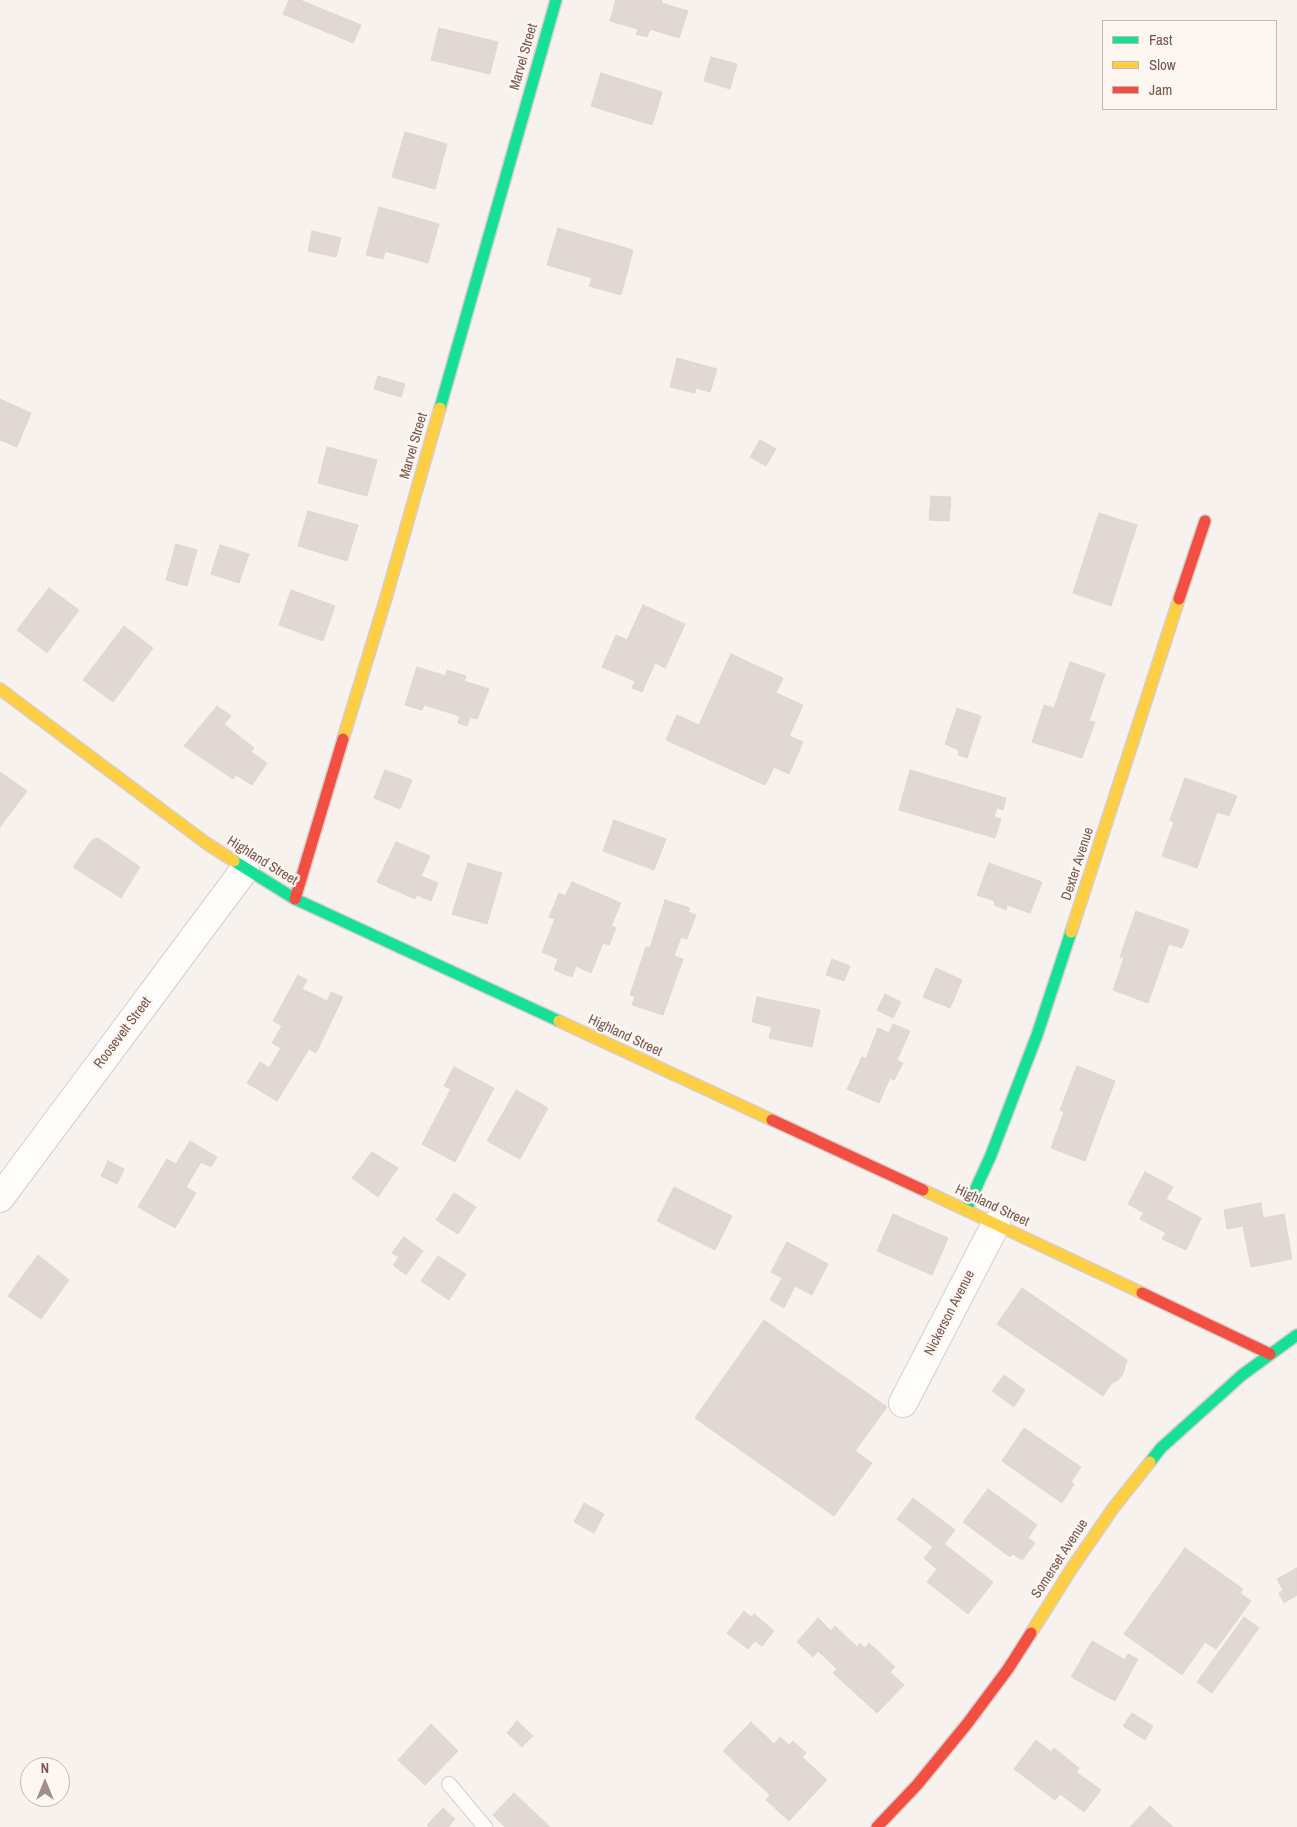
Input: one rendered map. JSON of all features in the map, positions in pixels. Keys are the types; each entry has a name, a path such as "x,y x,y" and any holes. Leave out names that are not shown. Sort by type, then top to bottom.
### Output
{"street":[{"name":"Marvel Street","path":"295,899 386,598 556,0"},
{"name":"Dexter Avenue","path":"966,1210 991,1155 1047,1008 1205,521"},
{"name":"Highland Street","path":"0,689 206,843 295,899 966,1210 1270,1354"},
{"name":"Roosevelt Street","path":"0,1198 245,869"},
{"name":"Nickerson Avenue","path":"903,1403 996,1224"},
{"name":"Somerset Avenue","path":"877,1827 916,1785 967,1724 1008,1669 1072,1568 1114,1507 1161,1448 1242,1374 1297,1335"}],"lane":[{"path":"449,1784 485,1827"}],"building":[{"path":"289,0 300,0 361,25 353,43 283,14"},
{"path":"616,0 662,0 661,3 688,11 679,38 650,29 647,37 636,34 638,29 610,21"},
{"path":"439,28 498,42 490,74 431,60"},
{"path":"711,57 737,64 730,89 704,81"},
{"path":"601,73 662,92 652,125 591,106"},
{"path":"405,132 447,144 435,189 392,177"},
{"path":"379,207 439,224 428,263 385,251 383,259 366,255"},
{"path":"558,228 633,250 621,295 589,286 592,278 547,265"},
{"path":"312,231 341,238 336,257 308,251"},
{"path":"677,358 717,369 710,392 696,388 695,393 670,387"},
{"path":"378,376 405,384 401,397 374,389"},
{"path":"0,399 31,413 17,447 0,440"},
{"path":"760,440 776,449 766,466 750,457"},
{"path":"327,447 377,460 367,496 318,483"},
{"path":"931,496 951,497 949,521 929,520"},
{"path":"308,511 358,525 347,561 298,546"},
{"path":"1099,513 1137,525 1111,606 1073,593"},
{"path":"176,544 197,550 187,586 166,580"},
{"path":"220,545 249,554 239,583 211,574"},
{"path":"49,588 79,610 47,653 17,630"},
{"path":"291,590 335,606 323,641 279,625"},
{"path":"643,605 685,624 665,668 655,663 642,692 632,688 635,681 602,667 616,635 627,640"},
{"path":"124,626 153,648 113,702 83,680"},
{"path":"731,654 783,678 776,693 803,705 789,736 803,742 789,774 774,767 765,785 666,740 677,715 699,725"},
{"path":"1070,662 1105,674 1089,721 1095,722 1082,758 1032,742 1044,705 1054,708"},
{"path":"417,667 446,676 447,670 466,676 464,681 489,689 477,719 470,717 467,726 458,723 460,716 424,705 422,710 405,705"},
{"path":"217,706 231,716 224,724 254,748 251,752 267,763 252,785 236,775 233,779 184,746"},
{"path":"957,708 981,716 967,758 958,755 959,750 945,744"},
{"path":"385,770 412,780 400,809 374,798"},
{"path":"910,770 1006,798 1003,810 997,808 994,817 1001,819 995,838 899,810"},
{"path":"0,772 27,791 0,827"},
{"path":"1185,778 1237,796 1229,816 1217,812 1197,868 1162,856 1174,822 1170,820"},
{"path":"614,820 666,839 654,870 603,851"},
{"path":"98,838 140,867 121,898 73,867 92,840"},
{"path":"396,842 430,856 421,876 438,883 431,901 417,895 415,899 377,882"},
{"path":"468,863 502,873 487,924 452,914"},
{"path":"989,863 1042,882 1030,913 1007,905 1006,910 994,905 995,901 977,895"},
{"path":"572,882 621,903 611,926 616,928 609,945 603,943 591,973 576,966 572,977 554,970 558,959 542,952 555,919 549,917 559,893 565,896"},
{"path":"665,900 690,908 688,912 696,915 687,939 681,937 674,956 683,959 663,1015 632,1005 635,997 630,995 646,947 650,948"},
{"path":"1136,911 1189,930 1182,948 1169,944 1148,1003 1113,990 1124,958 1120,957"},
{"path":"832,959 850,966 844,981 826,975"},
{"path":"936,968 962,980 950,1008 923,997"},
{"path":"298,975 307,980 302,989 327,1001 331,992 343,997 316,1053 309,1049 277,1101 247,1083 260,1062 269,1068 281,1048 272,1043 282,1026 273,1021"},
{"path":"885,994 901,1002 893,1018 877,1010"},
{"path":"757,997 820,1010 812,1047 769,1038 772,1027 752,1022"},
{"path":"893,1024 910,1031 897,1060 903,1063 894,1080 890,1078 879,1103 847,1089 862,1057 866,1059 878,1028 889,1033"},
{"path":"1077,1066 1115,1081 1085,1161 1051,1148 1064,1112 1060,1110"},
{"path":"454,1067 494,1088 455,1162 422,1144 451,1089 444,1086"},
{"path":"516,1090 548,1108 520,1159 487,1141"},
{"path":"190,1141 217,1157 211,1167 201,1162 186,1187 196,1193 175,1228 138,1207 167,1159 176,1164"},
{"path":"372,1152 398,1168 378,1197 352,1178"},
{"path":"108,1161 124,1169 117,1184 101,1176"},
{"path":"1145,1172 1173,1187 1166,1199 1201,1218 1186,1250 1162,1239 1166,1233 1140,1219 1144,1213 1128,1204"},
{"path":"674,1187 732,1216 715,1250 657,1221"},
{"path":"454,1193 476,1207 458,1234 436,1220"},
{"path":"1261,1203 1263,1218 1284,1214 1292,1259 1251,1267 1243,1226 1227,1229 1224,1210"},
{"path":"893,1214 948,1238 932,1275 877,1251"},
{"path":"404,1237 423,1251 406,1275 393,1265 399,1257 392,1253"},
{"path":"787,1242 828,1264 812,1295 795,1286 784,1308 770,1300 782,1278 771,1272"},
{"path":"38,1255 69,1280 41,1319 8,1296"},
{"path":"438,1256 466,1274 449,1300 421,1281"},
{"path":"1022,1288 1127,1360 1123,1374 1112,1383 1103,1396 997,1324"},
{"path":"764,1320 887,1407 855,1451 872,1463 834,1516 695,1418"},
{"path":"1004,1375 1025,1390 1014,1407 992,1391"},
{"path":"1024,1428 1081,1467 1071,1482 1074,1484 1062,1503 1002,1461"},
{"path":"988,1489 1037,1525 1028,1538 1035,1543 1022,1560 1013,1554 1010,1557 963,1522"},
{"path":"913,1498 955,1530 944,1544 993,1582 968,1614 927,1582 937,1569 924,1558 933,1547 897,1519"},
{"path":"584,1503 604,1514 594,1533 574,1522"},
{"path":"1185,1548 1243,1589 1240,1593 1251,1601 1216,1649 1205,1642 1182,1675 1124,1634"},
{"path":"1297,1568 1297,1595 1284,1603 1279,1593 1283,1590 1277,1579"},
{"path":"744,1611 752,1618 754,1614 774,1631 762,1646 755,1641 748,1649 727,1633"},
{"path":"1244,1617 1259,1628 1212,1693 1197,1682"},
{"path":"818,1618 831,1631 835,1626 857,1647 860,1643 865,1648 869,1643 895,1667 890,1672 904,1685 877,1713 833,1673 837,1669 818,1651 813,1657 797,1642"},
{"path":"1092,1641 1125,1660 1128,1654 1138,1659 1115,1701 1071,1677"},
{"path":"1132,1713 1153,1726 1145,1740 1123,1726"},
{"path":"517,1721 533,1736 522,1747 507,1733"},
{"path":"751,1722 774,1744 780,1737 789,1745 793,1741 806,1753 802,1757 827,1780 789,1821 766,1800 770,1795 723,1751"},
{"path":"431,1724 458,1751 425,1785 398,1760"},
{"path":"1036,1740 1051,1752 1054,1748 1079,1768 1076,1772 1101,1790 1084,1812 1060,1794 1055,1800 1014,1769"},
{"path":"514,1793 550,1827 505,1827 493,1815"},
{"path":"1150,1806 1173,1827 1130,1827"},
{"path":"443,1808 455,1819 448,1827 429,1827 427,1825"}],"traffic: fast":[{"path":"440,408 556,0"},
{"path":"234,861 295,899 559,1021"},
{"path":"966,1210 991,1155 1037,1035 1071,932"},
{"path":"1150,1462 1161,1448 1242,1375 1297,1335"}],"traffic: slow":[{"path":"343,739 386,598 440,408"},
{"path":"1071,932 1179,599"},
{"path":"0,689 206,843 234,861"},
{"path":"559,1021 772,1120"},
{"path":"923,1190 1142,1293"},
{"path":"1031,1633 1072,1568 1114,1507 1150,1462"}],"traffic: jam":[{"path":"1179,599 1205,521"},
{"path":"295,899 343,739"},
{"path":"772,1120 923,1190"},
{"path":"1142,1293 1270,1354"},
{"path":"877,1827 917,1785 967,1724 1008,1669 1031,1633"}]}
